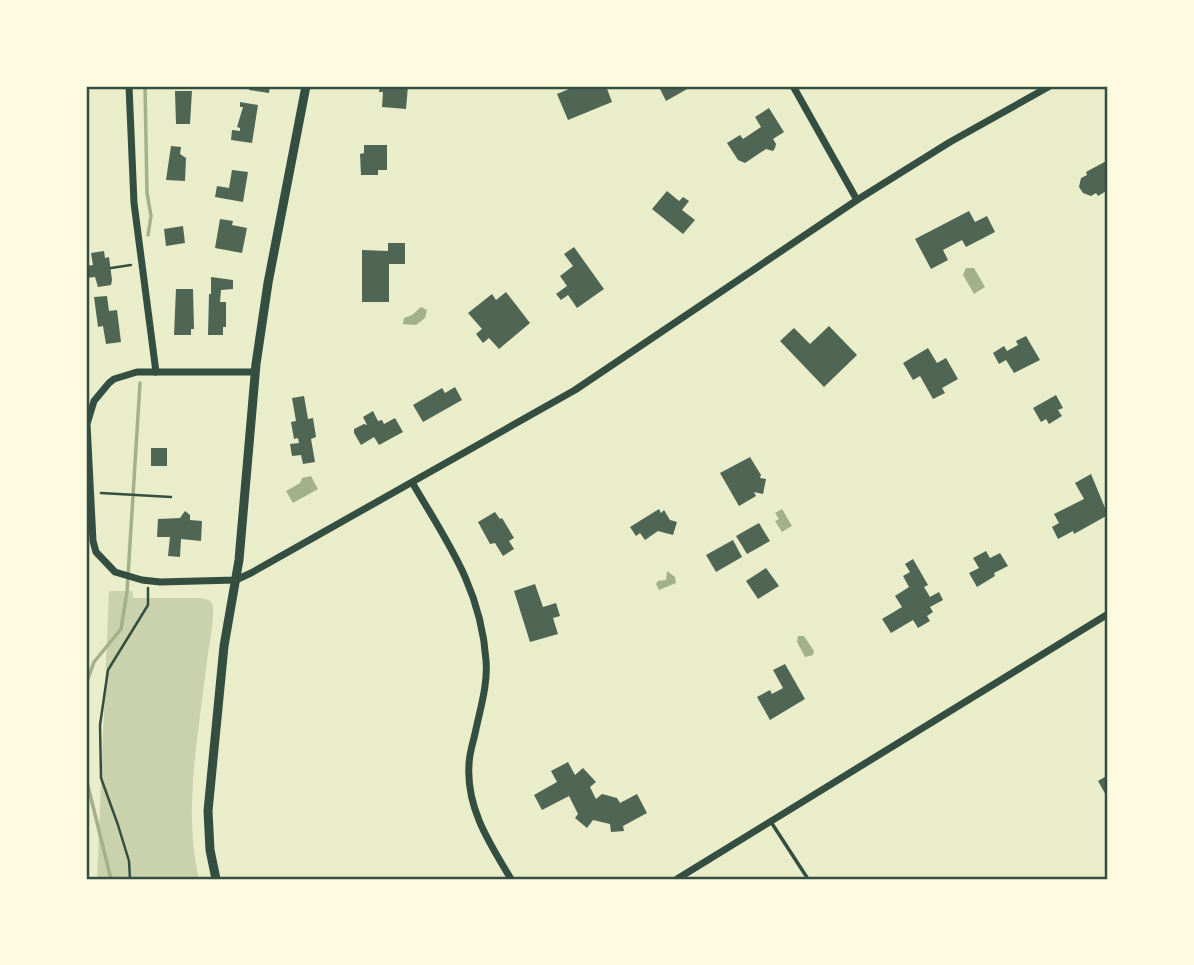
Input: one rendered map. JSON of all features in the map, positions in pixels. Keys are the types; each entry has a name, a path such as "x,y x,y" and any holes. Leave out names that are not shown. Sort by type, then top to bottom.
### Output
{"street":[{"path":"129,86 132,181 156,372"},
{"path":"216,879 210,850 208,811 224,646 236,580 255,373 268,283 306,86"},
{"path":"793,86 857,200"},
{"path":"255,373 156,372 125,375 108,383 90,409 87,431 90,520 96,552 120,574 148,581 236,580 413,484 575,390 857,200 950,142 1050,86"},
{"path":"413,484 469,582 479,615 487,663 469,765 471,797 478,818 511,879"},
{"path":"677,879 1107,617"}],"lane":[{"path":"771,822 808,879"}],"path":[{"path":"111,268 142,263"},
{"path":"89,494 171,497"},
{"path":"130,879 129,861 101,778 100,726 108,670 148,605 148,581"}],"shaded area":[{"path":"966,268 974,268 985,287 974,294 963,275"},
{"path":"421,307 427,310 425,318 416,325 403,324 404,318"},
{"path":"311,476 318,489 293,503 286,491 300,483 302,478"},
{"path":"782,509 792,526 782,532 775,521 779,519 775,513"},
{"path":"667,571 675,577 676,583 659,590 656,584 666,580"},
{"path":"109,591 132,591 133,598 201,598 209,600 213,605 192,801 194,853 199,879 97,879"},
{"path":"798,636 804,636 814,651 813,655 805,657 797,642"}],"building":[{"path":"249,86 270,86 269,93 249,90"},
{"path":"380,86 408,86 406,109 382,107 383,92 379,92"},
{"path":"576,86 606,86 612,102 568,120 557,94"},
{"path":"659,87 689,88 666,101"},
{"path":"175,91 192,91 190,124 176,124"},
{"path":"240,102 258,105 252,143 231,140 232,130 240,131 237,127 243,107 240,107"},
{"path":"769,108 784,132 773,139 775,148 773,151 766,149 745,163 738,160 727,143 740,135 743,139 761,127 755,117"},
{"path":"364,145 387,145 387,170 378,170 378,175 361,175 360,154 364,153"},
{"path":"171,146 181,147 180,154 186,158 185,181 166,180"},
{"path":"1108,160 1108,190 1098,196 1096,193 1091,196 1083,193 1079,187 1081,178 1087,175 1086,172"},
{"path":"232,170 248,172 243,202 215,197 217,186 229,188"},
{"path":"667,191 679,201 683,197 689,201 682,210 695,220 683,234 652,209"},
{"path":"969,211 975,222 987,216 995,232 966,247 962,240 943,250 948,260 931,269 915,239"},
{"path":"220,219 233,221 232,225 247,228 242,253 215,248"},
{"path":"183,226 185,243 166,246 164,229"},
{"path":"388,243 405,243 405,264 389,264 389,302 362,302 362,250 388,251"},
{"path":"574,247 604,289 577,308 568,295 561,300 556,294 567,286 560,276 573,266 564,254"},
{"path":"104,251 105,258 109,257 112,280 111,285 98,287 95,277 86,278 86,266 93,265 91,253"},
{"path":"211,277 233,280 233,289 221,290 220,302 226,302 226,327 223,327 223,335 208,335"},
{"path":"176,289 193,289 194,329 191,329 191,335 174,335"},
{"path":"506,292 530,323 499,349 489,338 483,343 476,334 482,329 468,313 492,294 496,300"},
{"path":"107,296 109,311 117,310 121,342 106,344 103,326 98,327 94,297"},
{"path":"829,326 857,355 824,387 780,341 794,328 810,344"},
{"path":"1026,336 1040,360 1014,373 1006,360 999,364 993,353 1004,346 1007,351 1018,345 1016,341"},
{"path":"928,348 937,363 946,358 958,379 942,388 945,393 933,399 920,376 913,380 903,363"},
{"path":"455,387 462,400 423,422 413,405 442,388 445,393"},
{"path":"1056,395 1063,408 1058,410 1062,416 1049,424 1046,419 1041,422 1033,408"},
{"path":"304,396 308,419 313,418 316,437 311,439 315,462 303,464 301,455 292,456 290,444 299,443 298,438 294,439 291,422 296,421 292,398"},
{"path":"373,411 378,421 382,420 384,424 395,418 403,432 379,445 374,437 361,445 354,429 367,425 363,417"},
{"path":"151,448 167,448 167,466 151,466"},
{"path":"750,457 761,475 760,478 766,479 763,494 754,492 756,496 739,506 720,473"},
{"path":"1091,474 1108,515 1074,534 1073,531 1058,539 1052,527 1059,523 1054,514 1084,499 1075,483"},
{"path":"659,509 661,513 664,510 670,520 677,522 673,535 658,531 645,540 640,533 636,536 630,527"},
{"path":"185,511 190,515 190,520 202,521 201,541 181,539 180,557 168,556 170,537 157,537 158,519 180,518"},
{"path":"495,512 502,518 514,538 509,541 514,549 503,556 495,543 490,544 478,522"},
{"path":"759,523 770,541 747,554 736,536"},
{"path":"733,540 742,557 716,572 706,555"},
{"path":"986,551 990,558 1000,553 1008,566 977,587 969,573 979,568 973,558"},
{"path":"913,559 928,585 924,587 930,597 939,592 943,600 930,607 933,612 927,616 930,621 918,628 913,620 891,633 882,619 902,607 895,596 909,587 903,576 910,572 905,564"},
{"path":"766,568 779,586 758,599 746,581"},
{"path":"535,584 543,607 556,603 560,616 553,618 558,634 530,642 514,591"},
{"path":"785,664 805,699 770,720 757,697 770,690 772,694 783,688 773,670"},
{"path":"568,762 575,775 583,768 596,782 590,787 596,799 602,794 617,798 620,803 637,794 647,813 623,826 624,831 611,832 610,824 593,820 587,828 575,818 578,814 569,796 542,810 534,795 557,782 551,771"},
{"path":"1108,775 1108,799 1098,781"}],"waterway":[{"path":"145,86 147,193 151,216 148,235"},
{"path":"86,684 94,662 121,629 127,592 140,383"},
{"path":"86,778 111,879"}]}
